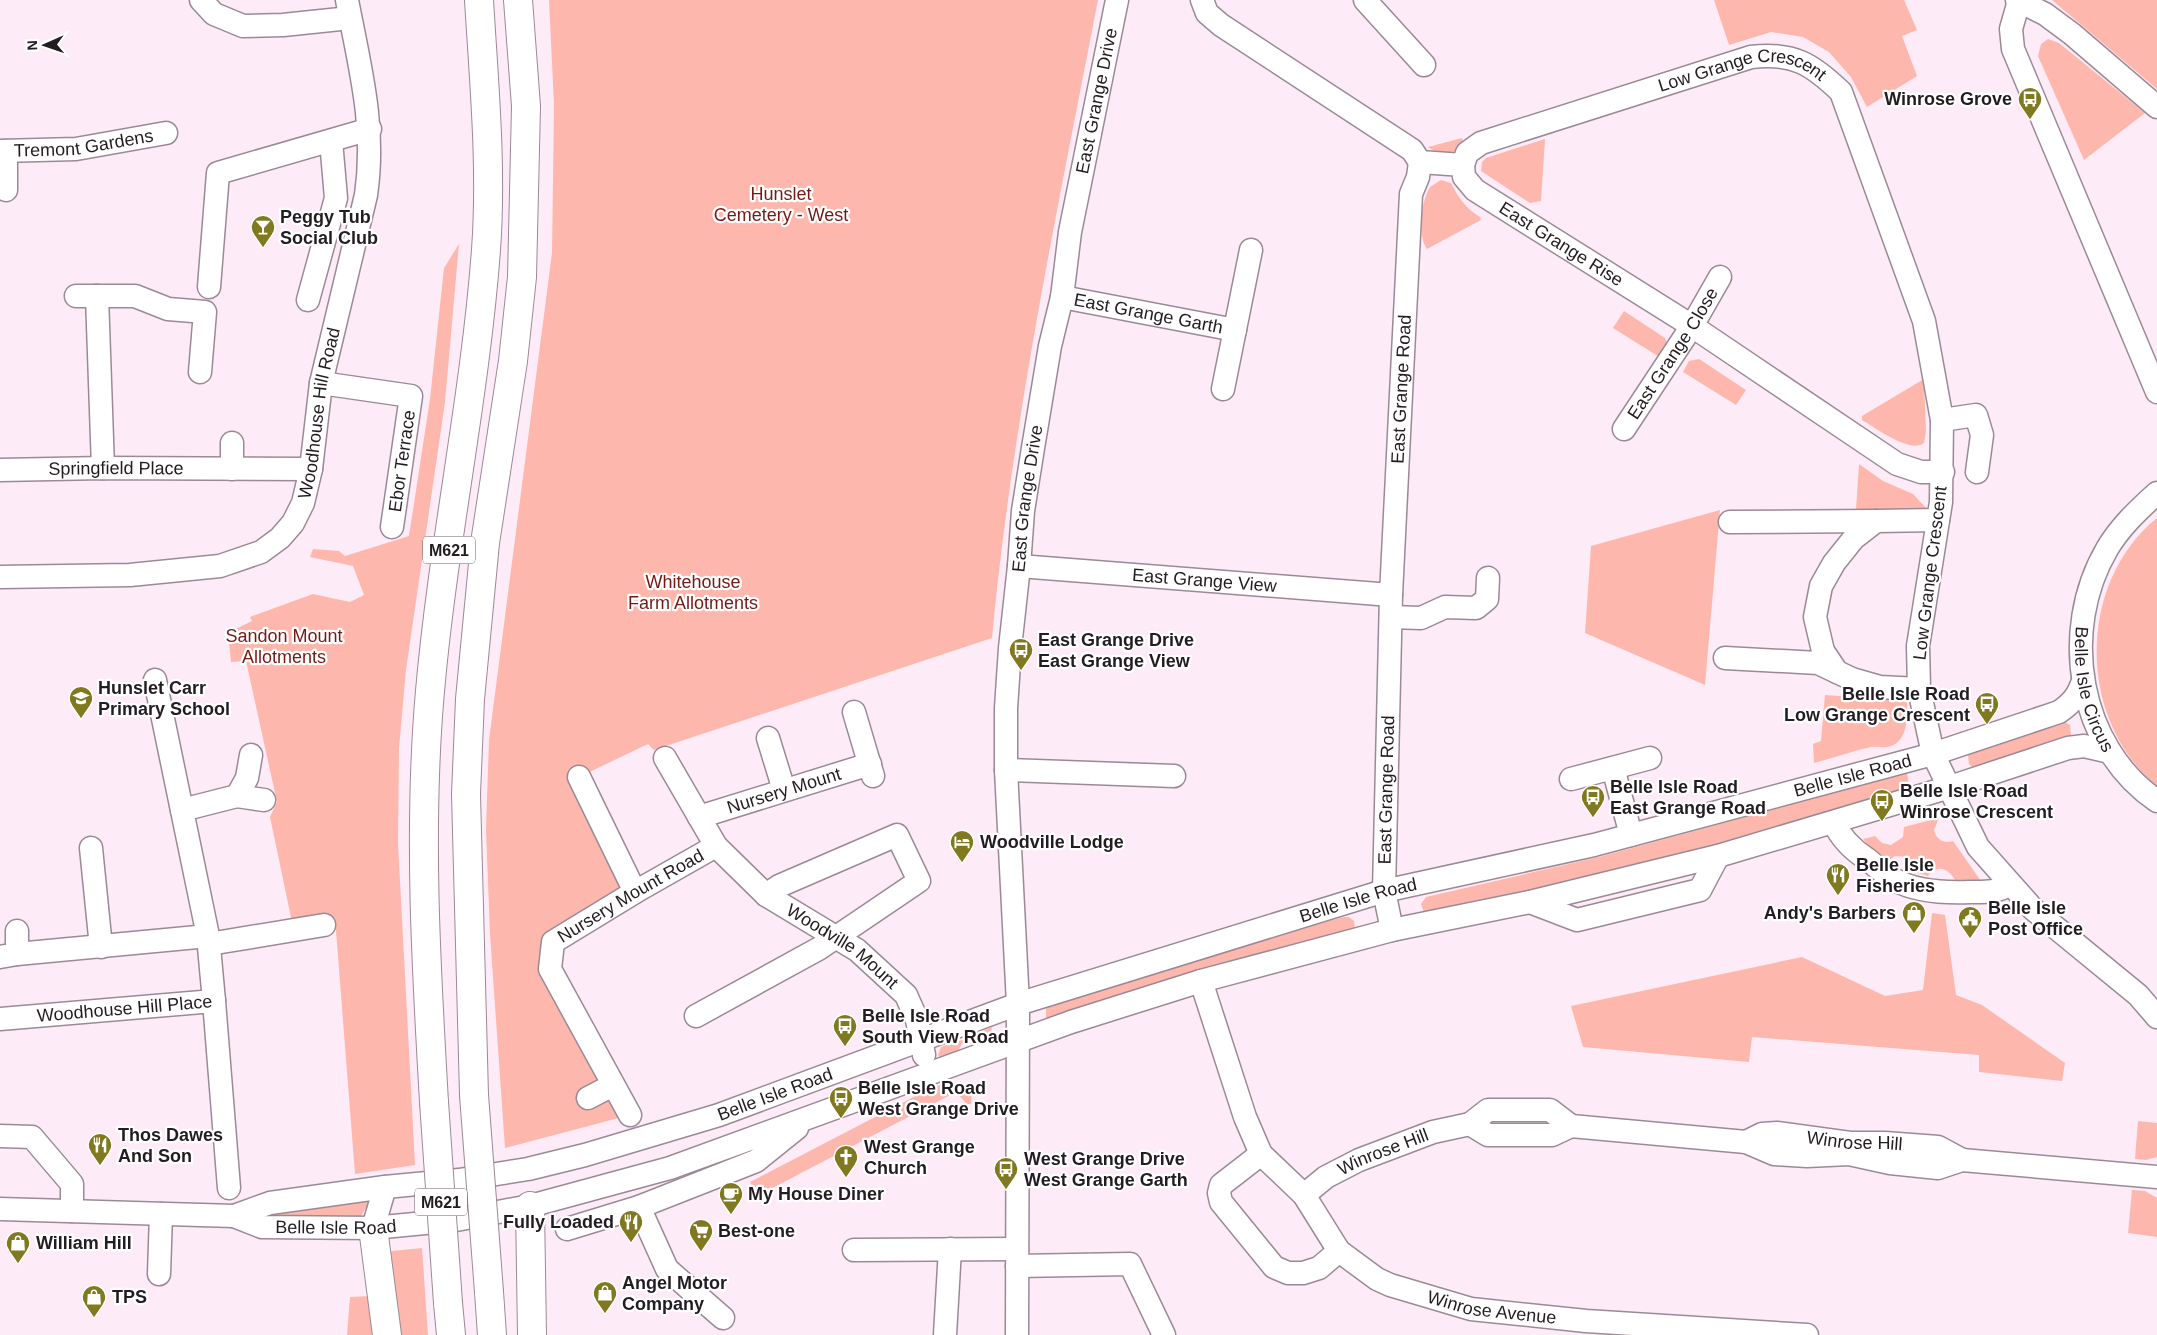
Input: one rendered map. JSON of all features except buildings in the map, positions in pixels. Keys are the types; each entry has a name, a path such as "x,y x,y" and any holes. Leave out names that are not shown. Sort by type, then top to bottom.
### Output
{"highway":[{"name":"M621","path":"451,1335 434,1102 425,866 425,764 430,689 480,318 486,246 486,106 478,0"},
{"name":"M621","path":"492,1335 474,1095 466,794 470,699 485,542 513,361 522,277 526,106 518,0"},
{"path":"530,1206 532,1335"},
{"path":"372,1228 386,1335"}],"street":[{"path":"201,0 214,14 243,26 283,25 348,9"},
{"name":"East Grange Drive","path":"1017,1335 1018,1004 1006,770 1006,708 1009,658 1020,566 1023,511 1033,448 1050,346 1062,297 1070,232 1117,0"},
{"path":"1202,0 1207,12 1221,25 1412,150 1420,162 1463,166"},
{"path":"1364,0 1424,65"},
{"path":"2157,107 2072,34 2045,14 2018,1 2011,29 2013,49 2157,392"},
{"name":"Woodhouse Hill Road","path":"0,577 130,575 220,566 261,552 280,538 294,523 302,503 311,469 321,383 366,195 370,166 370,130 348,9"},
{"name":"Low Grange Crescent","path":"1463,166 1467,153 1481,143 1751,57 1774,54 1799,60 1824,76 1841,92 1924,320 1942,420 1943,472 1938,520 1918,646 1919,689 1933,754 1978,847 2033,909 2138,995 2157,1017"},
{"path":"209,287 218,173 370,130"},
{"name":"Tremont Gardens","path":"3,151 76,149 166,133"},
{"path":"308,300 336,198 331,141"},
{"path":"3,151 6,190"},
{"name":"East Grange Road","path":"1392,930 1384,891 1391,606 1411,194 1418,177 1420,162"},
{"name":"East Grange Rise","path":"1463,166 1464,177 1475,190 1692,326 1896,464 1908,469 1943,472"},
{"name":"East Grange Garth","path":"1223,389 1251,250"},
{"name":"East Grange Close","path":"1624,429 1692,326 1720,277"},
{"path":"102,468 87,296 135,296 168,309 205,312 200,372"},
{"name":"East Grange Garth","path":"1062,297 1235,330"},
{"name":"Ebor Terrace","path":"321,383 411,396 392,526"},
{"path":"1942,420 1976,415 1982,435 1977,472"},
{"path":"232,443 232,469"},
{"name":"Springfield Place","path":"0,470 102,468 311,469"},
{"name":"Belle Isle Circus","path":"2157,493 2129,518 2112,541 2091,584 2080,632 2082,681 2087,703 2110,752 2143,792 2157,801"},
{"path":"1730,522 1938,520"},
{"path":"1837,672 1822,650 1815,617 1821,586 1834,563 1854,538 1876,521"},
{"name":"East Grange View","path":"1020,566 1391,606"},
{"path":"1391,606 1421,618 1445,607 1476,608 1487,599 1488,578"},
{"path":"1725,658 1818,663 1837,672 1880,687 1919,689"},
{"name":"Woodhouse Hill Place","path":"0,1019 214,1000 209,940 155,680"},
{"name":"Belle Isle Road","path":"0,1208 234,1216 270,1203 385,1187 459,1180 528,1169 719,1115 1018,1004 1384,891 1631,835 1933,754 2059,712 2071,704 2078,695 2082,681"},
{"name":"Nursery Mount","path":"699,817 784,790 872,771 854,712"},
{"path":"768,738 784,790"},
{"name":"Belle Isle Road","path":"234,1216 262,1228 372,1228 456,1220 530,1206 670,1168 1071,1022 1201,981 1392,930 1530,902 1718,856 1834,823 2068,748 2084,746 2110,752"},
{"path":"237,796 247,778 251,755"},
{"name":"Woodville Mount","path":"665,758 716,846 766,895 837,937 878,967 906,995 917,1020 928,1073"},
{"path":"1572,779 1650,758"},
{"path":"1613,768 1631,835"},
{"path":"1006,770 1174,776"},
{"path":"579,778 635,892"},
{"path":"182,810 237,796 264,800"},
{"path":"1834,823 1845,840 1861,856 1895,880 1919,889 1939,892 1991,892 2002,890 2010,884"},
{"path":"696,1016 820,948 919,881 897,835 779,886 766,895"},
{"name":"Nursery Mount Road","path":"630,1115 550,969 553,942 716,846"},
{"path":"91,848 101,947"},
{"path":"17,930 9,955 209,940 324,925"},
{"name":"Winrose Avenue","path":"1201,981 1245,1117 1261,1154 1304,1195 1339,1251 1370,1274 1390,1285 1471,1309 1586,1321 1807,1335"},
{"path":"214,1000 229,1188"},
{"path":"588,1098 613,1085"},
{"name":"Belle Isle Road","path":"567,1229 645,1204 756,1161 810,1117"},
{"name":"Winrose Hill","path":"1304,1195 1326,1177 1377,1152 1433,1132 1470,1124 1488,1135 1552,1135 1571,1126 1746,1142 1774,1154 1807,1156 1850,1148 1890,1163 1938,1168 1962,1160 2157,1177"},
{"path":"0,1136 32,1137 72,1184 72,1210"},
{"path":"632,1141 643,1175 645,1204 667,1269 723,1318"},
{"path":"1261,1154 1221,1185 1219,1193 1221,1202 1274,1267 1288,1273 1303,1273 1319,1268 1339,1251"},
{"path":"528,1169 530,1206"},
{"path":"372,1228 385,1187"},
{"path":"159,1274 161,1214"},
{"path":"854,1250 879,1241 1017,1257 1130,1264 1164,1335"},
{"path":"944,1335 950,1249"}],"green space":[{"path":"549,0 1098,0 1037,318 1011,477 992,638 654,750 648,744 579,777 635,892 553,942 550,969 630,1115 505,1148 490,934 486,830 489,740 552,253 554,105"},
{"path":"1714,0 1904,0 1917,30 1902,36 1917,76 1867,107 1851,77 1829,52 1803,37 1771,32 1729,45"},
{"path":"2052,0 2157,0 2157,89"},
{"path":"2048,39 2059,43 2145,113 2084,160 2038,56 2041,44"},
{"path":"1462,138 1463,142 1460,150 1440,152 1428,147"},
{"path":"1545,139 1541,201 1530,203 1481,171 1482,162 1486,158"},
{"path":"1441,180 1451,183 1463,202 1481,220 1427,249 1421,227 1422,209 1430,187"},
{"name":"Sandon Mount Allotments","path":"459,244 445,402 406,670 399,748 398,843 415,1165 355,1174 335,918 292,922 270,817 277,802 246,661 231,662 228,633 252,621 250,617 313,594 350,602 364,595 353,566 310,557 313,549 339,551 345,556 409,536 430,399 444,268"},
{"path":"1624,311 1665,338 1668,346 1661,358 1613,328"},
{"path":"1699,359 1746,390 1736,405 1683,372 1689,361"},
{"path":"1924,379 1926,431 1924,443 1910,445 1902,443 1862,420 1862,416"},
{"path":"1859,464 1883,481 1913,494 1927,509 1856,509"},
{"path":"1720,510 1705,685 1585,633 1591,546"},
{"path":"2157,518 2157,786 2131,758 2112,726 2100,690 2097,652 2100,614 2112,578 2130,546"},
{"path":"1825,695 1907,701 1907,721 1903,735 1894,745 1857,750 1814,763 1813,744 1821,741"},
{"path":"2063,721 2070,725 2071,735 2068,738 1973,768 1969,764 1968,755 1971,752"},
{"path":"1907,773 1910,791 1604,876 1424,913 1421,904 1426,897 1599,857"},
{"path":"1939,818 1934,830 1936,836 1943,841 1953,841 1981,881 1955,880 1946,870 1942,869 1931,872 1928,876 1914,872 1913,866 1906,857 1895,856 1889,860 1868,846 1863,839 1875,836 1882,843 1891,845 1903,837 1904,827"},
{"path":"1932,913 1945,915 1956,995 1982,1005 2065,1063 2062,1081 1979,1072 1979,1055 1752,1037 1749,1062 1583,1047 1571,1006 1802,957 1885,996 1923,990"},
{"path":"1349,917 1354,921 1355,929 1047,1019 1046,1017 1046,1009 1049,1005 1230,947"},
{"path":"992,1027 989,1041 969,1053 978,1033"},
{"path":"965,1039 956,1054 941,1059 938,1055 941,1047"},
{"path":"943,1084 955,1085 972,1091 971,1104 967,1104 956,1092 757,1196 750,1182 931,1088"},
{"path":"2138,1121 2157,1123 2157,1157 2146,1160 2135,1159"},
{"path":"2132,1190 2145,1191 2157,1198 2157,1237 2128,1233"},
{"path":"371,1200 361,1216 304,1218 263,1216"},
{"path":"422,1248 428,1335 396,1335 385,1257 392,1251"},
{"path":"371,1296 376,1335 347,1335 350,1297"}],"place":[{"name":"Winrose Grove","path":"2030,120"},
{"name":"Peggy Tub Social Club","path":"263,248"},
{"name":"East Grange Drive East Grange View","path":"1021,671"},
{"name":"Hunslet Carr Primary School","path":"81,719"},
{"name":"Belle Isle Road Low Grange Crescent","path":"1987,725"},
{"name":"Belle Isle Road East Grange Road","path":"1593,818"},
{"name":"Belle Isle Road Winrose Crescent","path":"1882,822"},
{"name":"Woodville Lodge","path":"962,863"},
{"name":"Belle Isle Fisheries","path":"1838,896"},
{"name":"Andy's Barbers","path":"1914,934"},
{"name":"Belle Isle Post Office","path":"1970,939"},
{"name":"Belle Isle Road South View Road","path":"845,1047"},
{"name":"Belle Isle Road West Grange Drive","path":"841,1119"},
{"name":"Thos Dawes And Son","path":"100,1166"},
{"name":"West Grange Church","path":"846,1178"},
{"name":"West Grange Drive West Grange Garth","path":"1006,1190"},
{"name":"My House Diner","path":"731,1215"},
{"name":"Fully Loaded","path":"631,1243"},
{"name":"Best-one","path":"701,1252"},
{"name":"William Hill","path":"18,1264"},
{"name":"Angel Motor Company","path":"605,1314"},
{"name":"TPS","path":"94,1318"}],"park label":[{"name":"Hunslet Cemetery - West","path":"781,204"},
{"name":"Whitehouse Farm Allotments","path":"693,592"}]}
